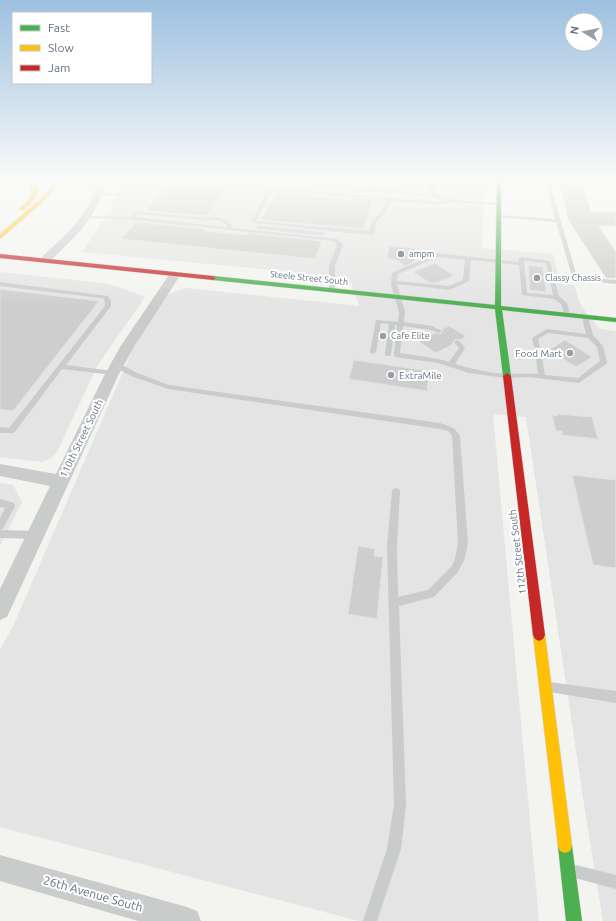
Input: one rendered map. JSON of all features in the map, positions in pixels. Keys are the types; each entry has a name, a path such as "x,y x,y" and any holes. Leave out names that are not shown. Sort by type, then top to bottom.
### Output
{"main road":[{"path":"0,237 16,223"},
{"name":"112th Street South","path":"499,223 498,308 574,921"},
{"name":"Steele Street South","path":"0,256 616,320"}],"street":[{"path":"45,260 81,223"},
{"name":"110th Street South","path":"0,610 37,535 60,481 115,369 127,347 175,274"},
{"path":"0,470 60,481"},
{"name":"26th Avenue South","path":"0,868 187,921"}],"lane":[{"path":"170,223 336,240 340,245 332,266 332,290"},
{"path":"227,223 230,226 229,229"},
{"path":"264,223 371,233 374,223"},
{"path":"559,223 575,278 616,282"},
{"path":"522,264 437,255 396,273 394,282 402,312 397,355 439,361 469,371 506,376 528,375 579,381 604,362 600,346 590,336 585,317"},
{"path":"394,282 450,288 466,281 468,258"},
{"path":"556,297 548,262 522,259 524,294 556,297 564,303 567,315"},
{"path":"0,284 106,297 108,301 108,306 11,432 0,430"},
{"path":"373,352 378,321 432,328 439,331"},
{"path":"388,354 392,323"},
{"path":"537,347 535,338 547,331 590,336"},
{"path":"452,365 462,348 457,342"},
{"path":"539,359 542,376"},
{"path":"61,367 115,369 168,386 449,427 454,431 457,439 463,543 460,558 451,574 431,594 393,603"},
{"path":"370,921 394,849 400,805 392,546 396,491"},
{"path":"0,503 11,506 0,526"},
{"path":"0,534 37,535"},
{"path":"545,686 616,697"},
{"path":"567,870 616,882"}],"shaded area":[{"path":"102,223 483,223 482,248 553,254 560,283 574,285 581,306 600,329 616,331 616,921 603,921 526,417 493,414 539,921 359,921 0,827 0,650 15,622 132,351 166,296 175,291 186,288 359,306 351,283 321,280 294,272 82,252"},
{"path":"0,272 110,284 145,297 97,366 57,452 51,458 41,462 0,457"},
{"path":"0,483 13,485 22,502 0,546"}],"building":[{"path":"135,223 146,223 206,229 205,231 247,235 248,233 322,241 315,259 121,239"},
{"path":"295,223 366,223 364,229"},
{"path":"571,223 616,223 616,226 598,226 616,252 616,278 606,278"},
{"path":"258,225 325,232 323,236 256,229"},
{"name":"ampm","path":"389,246 415,248 414,262 405,266 397,260 387,259"},
{"path":"435,263 454,276 436,283 430,283 413,272"},
{"name":"Classy Chassis","path":"528,265 543,267 546,292 530,290"},
{"path":"0,289 99,301 13,411 0,409"},
{"path":"449,326 466,336 460,340 456,339 453,344 436,353 419,342 435,333 440,334 443,331 442,329"},
{"name":"Food Mart","path":"565,340 592,357 576,367 549,350"},
{"path":"354,360 429,371 427,391 349,379"},
{"path":"557,414 592,417 598,439 562,435 562,431 556,431 552,415 558,416"},
{"path":"572,475 616,480 616,568 593,565"},
{"path":"358,546 375,549 374,556 383,557 377,619 348,614"}],"traffic: fast":[{"path":"499,223 498,307 507,376"},
{"path":"213,278 616,320"},
{"path":"565,846 574,921"}],"traffic: slow":[{"path":"0,237 16,223"},
{"path":"539,635 565,846"}],"traffic: jam":[{"path":"0,256 213,278"},
{"path":"507,376 539,635"}],"place":[{"name":"ampm","path":"401,254"},
{"name":"Classy Chassis","path":"537,278"},
{"name":"Cafe Elite","path":"383,336"},
{"name":"Food Mart","path":"570,353"},
{"name":"ExtraMile","path":"391,375"}]}
